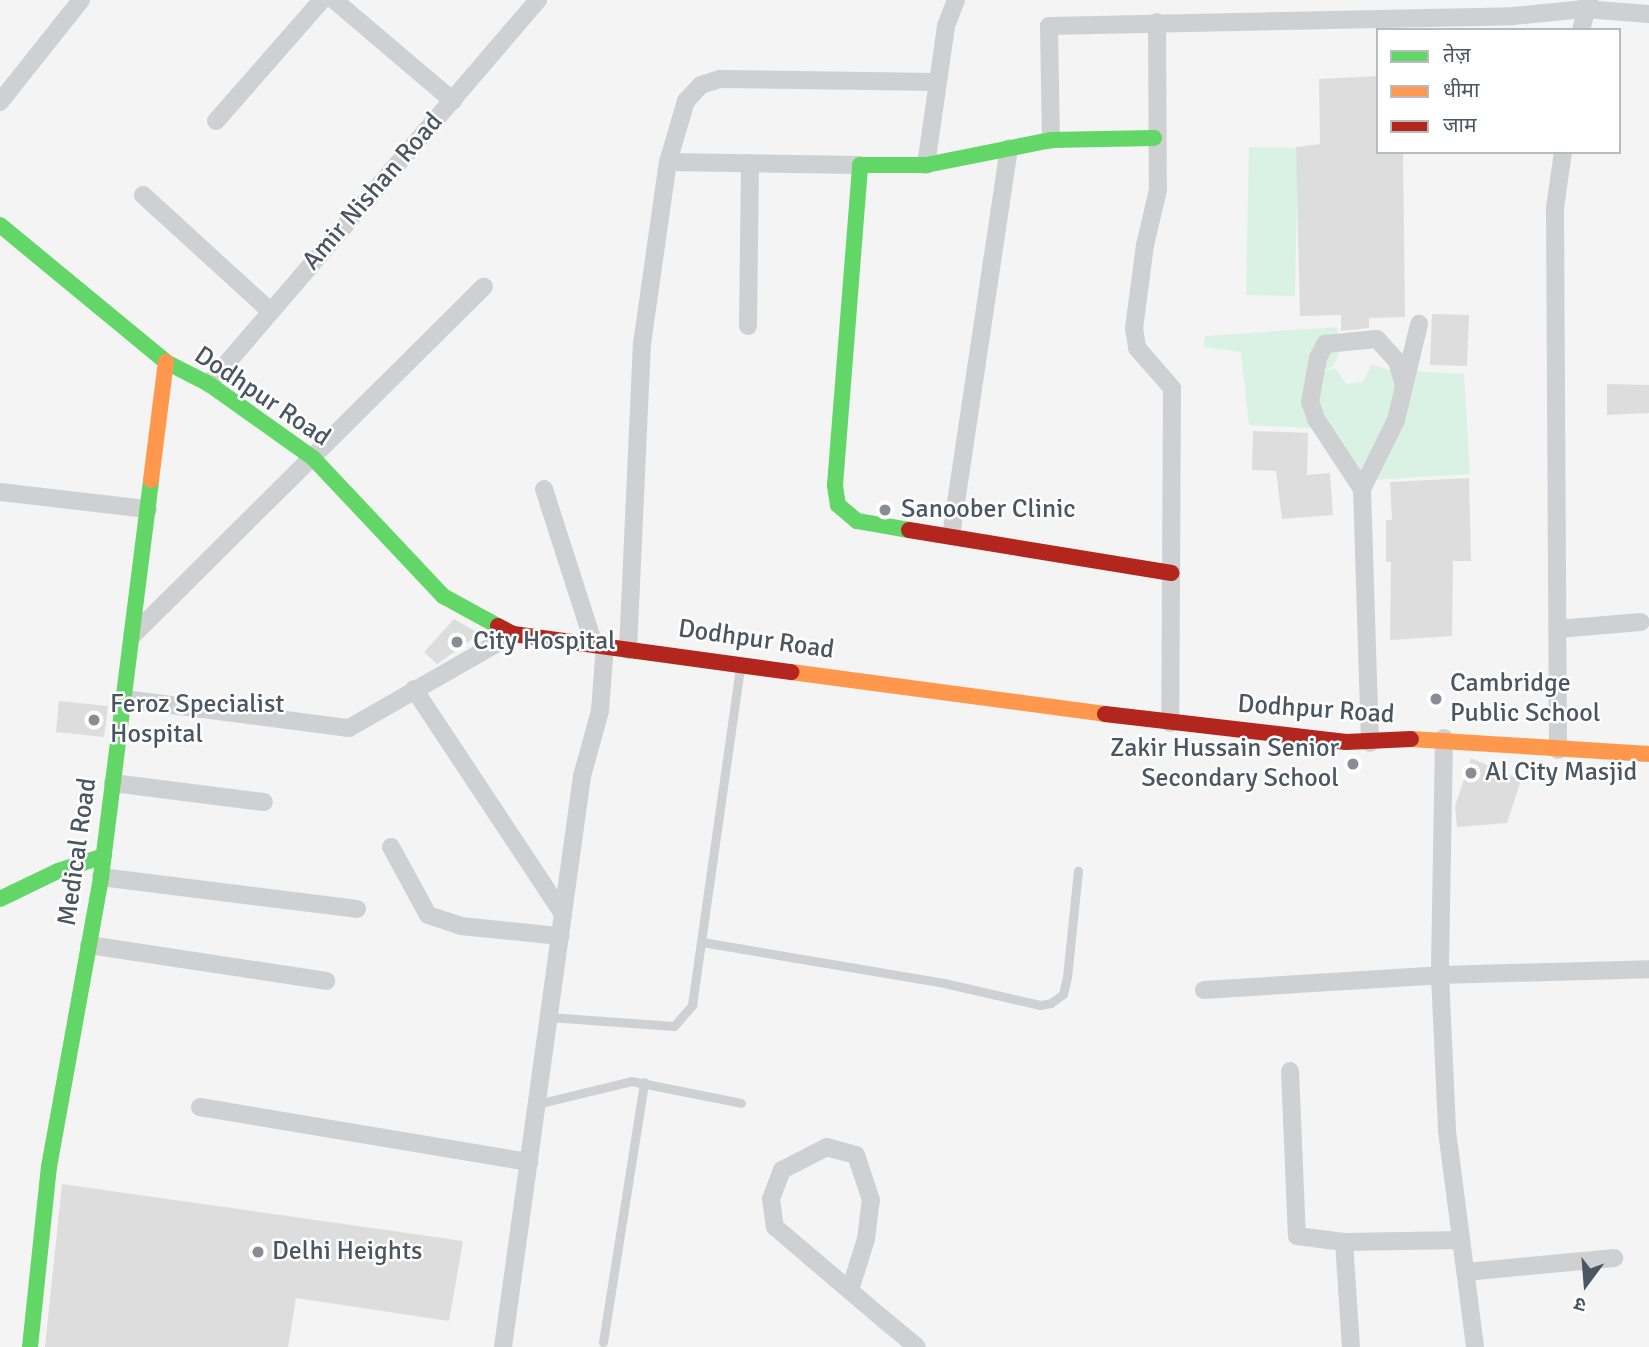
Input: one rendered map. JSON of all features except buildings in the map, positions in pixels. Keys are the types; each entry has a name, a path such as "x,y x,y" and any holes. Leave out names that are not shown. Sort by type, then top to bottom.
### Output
{"street":[{"path":"0,102 81,0"},
{"path":"216,121 322,0"},
{"path":"334,0 453,101"},
{"name":"Amir Nishan Road","path":"209,384 538,0"},
{"path":"926,165 946,26 956,0"},
{"path":"1581,28 1587,5"},
{"path":"1051,141 1049,26 1587,5 1649,14"},
{"path":"1157,22 1154,138 1158,190 1145,245 1135,328 1138,348 1172,388 1170,723"},
{"path":"628,650 642,344 668,162 686,100 701,85 720,79 936,82"},
{"path":"668,162 926,165 1051,141 1154,138"},
{"path":"951,536 1009,148"},
{"path":"1558,750 1555,208 1563,154"},
{"path":"748,326 750,163"},
{"path":"860,165 835,485 838,505 858,521 1171,573"},
{"path":"143,195 270,310"},
{"name":"Dodhpur Road","path":"0,225 166,362 209,384 313,458 443,596 513,634 740,662 1170,723 1370,743 1444,738 1558,750 1649,754"},
{"path":"132,636 484,286"},
{"path":"1370,743 1362,489 1396,420 1419,324"},
{"path":"1362,489 1316,419 1310,402 1318,358 1325,344 1377,339 1397,360 1404,386"},
{"name":"Medical Road","path":"30,1347 49,1167 104,856 166,362"},
{"path":"503,1347 582,776 600,711 599,643 544,489"},
{"path":"0,492 148,509"},
{"path":"1558,629 1642,622"},
{"path":"125,699 349,728 513,634"},
{"path":"414,689 563,914"},
{"path":"1444,738 1440,975 1447,1130 1475,1347"},
{"path":"113,783 264,802"},
{"path":"391,847 428,915 461,926 560,936"},
{"path":"2,893 104,856"},
{"path":"101,877 357,909"},
{"path":"89,945 326,981"},
{"path":"1204,990 1440,975 1649,969"},
{"path":"1290,1071 1297,1236 1344,1242 1461,1240"},
{"path":"200,1107 529,1162"},
{"path":"850,1290 866,1239 871,1200 856,1155 827,1147 782,1170 771,1199 775,1227 917,1347"},
{"path":"1344,1242 1350,1347"},
{"path":"1466,1272 1614,1258"}],"lane":[{"path":"549,1017 674,1026 692,1005 740,662"},
{"path":"702,942 944,983 1040,1005 1052,1003 1063,994 1067,977 1078,871"},
{"path":"537,1104 587,1089 644,1082 741,1103"},
{"path":"603,1342 644,1082"}],"green space":[{"path":"1249,147 1298,148 1295,296 1246,295"},
{"path":"1337,327 1339,352 1334,366 1317,374 1335,368 1346,384 1363,382 1372,364 1392,371 1397,390 1391,414 1359,476 1313,418 1310,428 1249,425 1241,352 1204,347 1205,336"},
{"path":"1413,371 1464,374 1470,474 1373,480"}],"traffic: fast":[{"path":"909,530 857,521 838,505 835,485 860,165 926,165 1051,140 1154,138"},
{"path":"0,225 166,362 209,384 313,458 443,596 498,626"},
{"path":"30,1347 49,1167 101,877 151,480"},
{"path":"0,899 58,871 104,856"}],"traffic: slow":[{"path":"151,480 166,362"},
{"path":"791,672 1105,714"},
{"path":"1411,739 1649,754"}],"traffic: jam":[{"path":"909,530 1171,573"},
{"path":"498,626 513,634 791,672"},
{"path":"1105,714 1346,742 1411,739"}],"place":[{"name":"Sanoober Clinic","path":"885,510"},
{"name":"City Hospital","path":"457,642"},
{"name":"Cambridge Public School","path":"1436,699"},
{"name":"Feroz Specialist Hospital","path":"94,720"},
{"name":"Zakir Hussain Senior Secondary School","path":"1353,764"},
{"name":"Al City Masjid","path":"1471,773"},
{"name":"Delhi Heights","path":"258,1252"}]}
